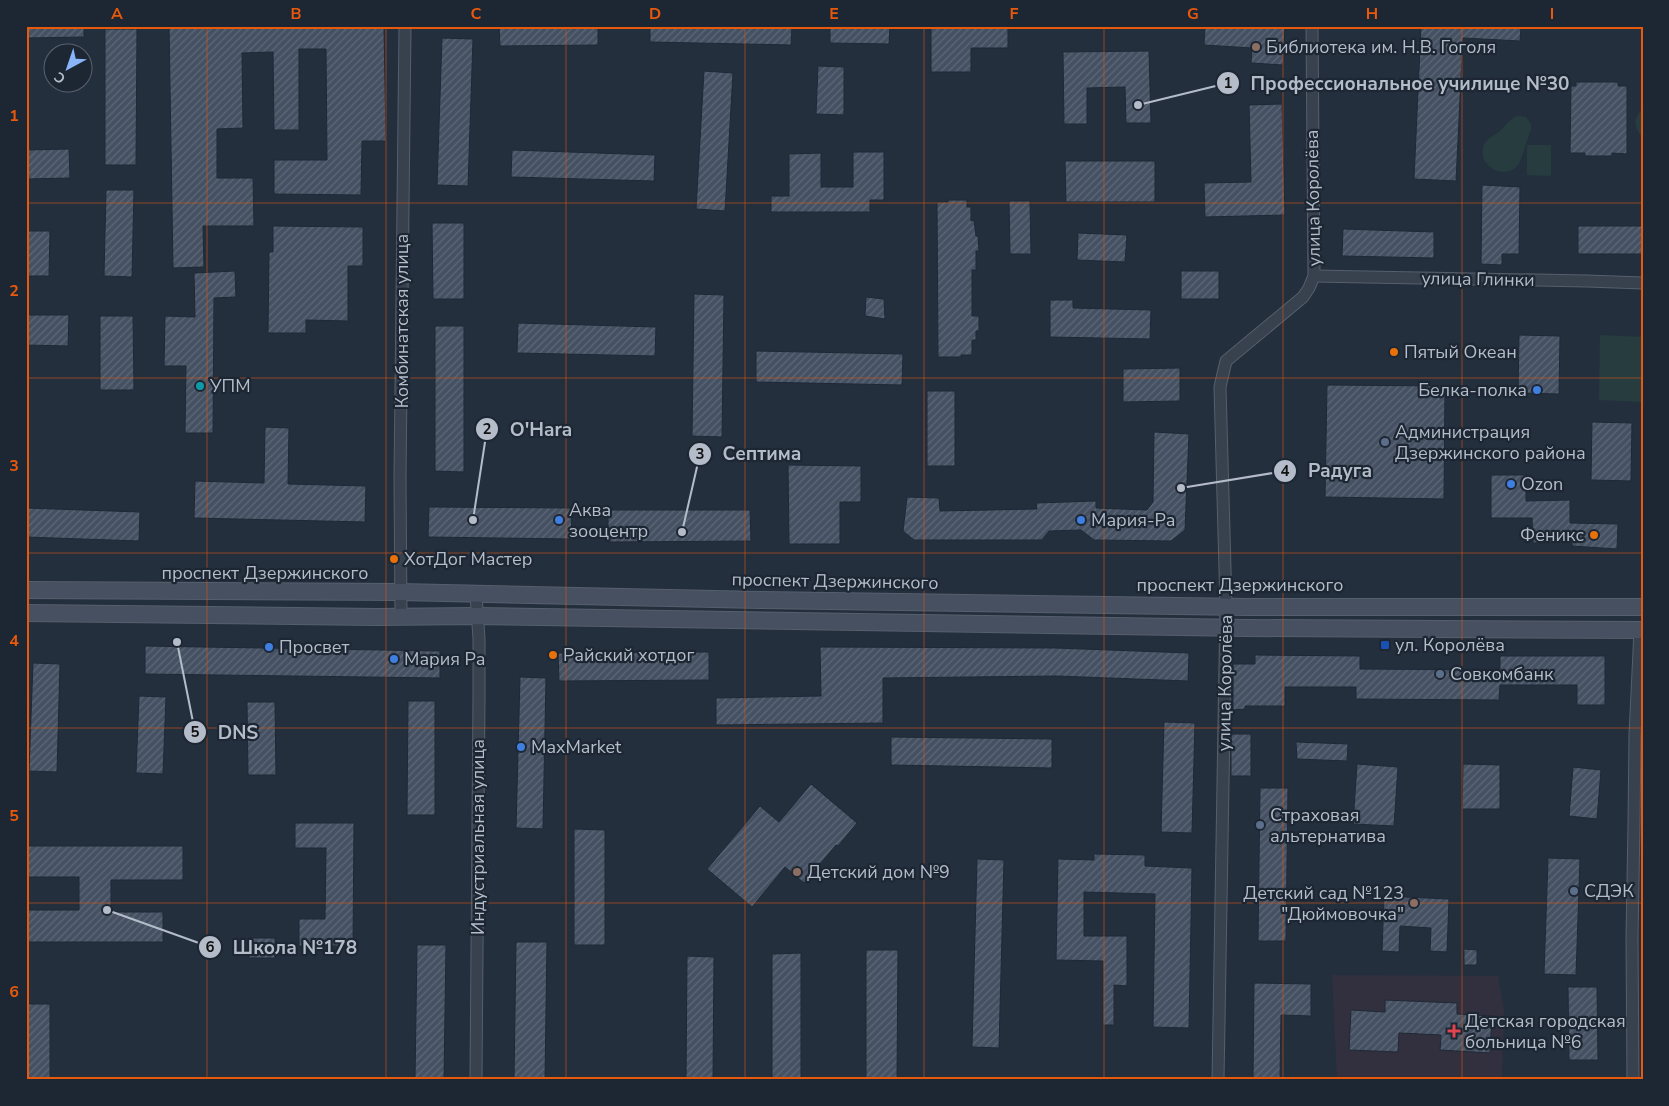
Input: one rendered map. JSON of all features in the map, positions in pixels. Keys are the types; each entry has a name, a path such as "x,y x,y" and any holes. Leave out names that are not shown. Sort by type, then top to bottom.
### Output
{"main road":[{"name":"проспект Дзержинского","path":"26,590 400,592 760,600 1226,606 1643,607"},
{"path":"26,612 477,616 1226,626 1256,628 1641,630"}],"street":[{"name":"Комбинатская улица","path":"401,616 405,26"},
{"name":"улица Королёва","path":"1218,1080 1226,626 1220,387 1226,361 1303,297 1314,276 1312,26"},
{"name":"улица Глинки","path":"1314,276 1643,283"},
{"name":"Индустриальная улица","path":"476,594 479,696 476,1080"},
{"path":"1633,1080 1632,937 1635,735 1641,630"}],"shaded area":[{"path":"1332,975 1498,976 1504,1009 1502,1080 1337,1080"}],"green space":[{"path":"1643,109 1643,138 1635,123 1639,112"},
{"path":"1517,116 1526,117 1531,124 1523,153 1518,165 1512,170 1498,171 1492,168 1483,157 1485,143"},
{"path":"1527,145 1551,145 1551,176 1527,175"},
{"path":"1600,335 1643,337 1643,402 1599,400"}],"building":[{"path":"26,26 84,26 84,37 26,38"},
{"path":"169,26 384,26 386,141 362,141 361,195 274,194 274,160 327,160 326,49 299,49 299,130 274,130 273,52 242,53 243,128 217,129 217,178 253,178 254,226 203,226 204,267 173,268"},
{"path":"499,26 598,26 598,45 500,46"},
{"path":"650,26 792,26 791,45 650,42"},
{"path":"830,26 890,26 889,44 830,43"},
{"path":"931,26 1008,26 1008,48 971,48 971,72 931,72"},
{"name":"Библиотека им. Н.В. Гоголя","path":"1205,26 1285,26 1283,65 1251,63 1252,48 1204,45"},
{"path":"1421,26 1521,26 1520,41 1463,38 1456,181 1414,179"},
{"path":"105,29 137,29 136,165 105,165"},
{"path":"442,38 473,39 468,186 437,185"},
{"path":"1149,51 1151,123 1126,123 1125,87 1087,88 1087,124 1064,124 1063,52"},
{"path":"818,66 844,67 844,115 816,114"},
{"path":"704,71 733,73 725,211 696,209"},
{"path":"1576,82 1618,82 1618,86 1627,86 1627,154 1612,153 1612,156 1585,156 1585,153 1570,153 1571,86 1576,86"},
{"path":"1282,104 1285,215 1205,217 1204,183 1251,182 1249,105"},
{"path":"69,149 70,178 26,179 26,150"},
{"path":"512,150 655,155 654,181 511,177"},
{"path":"853,152 884,152 884,200 870,200 870,212 771,212 771,196 789,196 789,154 821,153 821,187 853,187"},
{"path":"1065,161 1155,161 1155,202 1066,202"},
{"path":"1482,185 1520,187 1519,254 1502,254 1502,265 1481,264"},
{"path":"106,190 134,190 132,277 104,276"},
{"path":"948,200 967,200 967,207 971,207 971,221 974,220 976,236 978,236 979,251 976,251 976,270 972,270 972,316 979,316 979,331 976,331 976,340 972,340 972,355 961,355 961,357 938,357 937,202 948,202"},
{"path":"1009,201 1030,201 1031,254 1010,254"},
{"path":"432,223 464,223 464,299 433,299"},
{"path":"273,226 363,227 363,266 348,266 348,321 306,320 306,333 268,333 269,252 273,252"},
{"path":"1578,226 1643,226 1643,254 1578,254"},
{"path":"1343,229 1434,232 1434,258 1342,256"},
{"path":"26,231 50,231 49,276 26,276"},
{"path":"1078,233 1127,235 1125,262 1077,260"},
{"path":"235,271 236,297 214,298 213,433 185,433 186,366 164,366 165,316 195,317 194,273"},
{"path":"1181,271 1219,271 1219,299 1181,299"},
{"path":"694,294 724,295 722,437 692,436"},
{"path":"866,297 884,299 885,319 865,316"},
{"path":"1050,300 1073,300 1073,308 1151,310 1150,339 1050,337"},
{"path":"26,315 69,315 68,346 26,345"},
{"path":"100,316 133,316 134,390 100,390"},
{"path":"518,323 656,327 655,356 517,353"},
{"path":"435,326 464,326 464,472 435,471"},
{"path":"1519,335 1560,336 1559,394 1518,393"},
{"path":"756,351 903,354 902,385 756,382"},
{"path":"1180,368 1180,401 1123,402 1123,369"},
{"name":"Администрация Дзержинского района","path":"1327,385 1445,386 1444,499 1325,497"},
{"path":"927,391 955,391 955,466 927,466"},
{"path":"1592,422 1632,423 1631,481 1591,480"},
{"path":"265,427 289,428 288,484 366,486 365,522 194,518 195,481 264,483"},
{"path":"1154,432 1189,434 1185,530 1171,541 1094,540 1081,530 1049,531 1042,540 914,540 903,531 907,497 939,498 940,511 1037,509 1036,503 1096,501 1096,508 1147,510 1153,502"},
{"path":"788,465 861,466 861,502 840,502 840,544 789,544"},
{"path":"1491,475 1526,475 1526,501 1570,500 1570,523 1618,524 1617,549 1572,546 1572,542 1533,543 1532,518 1491,518"},
{"path":"429,507 572,508 571,539 428,537"},
{"path":"26,508 140,512 139,541 26,537"},
{"path":"608,510 750,510 751,541 608,542"},
{"path":"145,646 440,651 440,678 145,674"},
{"path":"820,647 1056,648 1189,653 1188,681 1057,676 883,678 883,723 716,725 716,698 821,696"},
{"path":"709,652 709,680 559,681 558,653"},
{"path":"1255,655 1360,656 1360,669 1500,670 1500,656 1605,656 1605,705 1577,705 1577,685 1500,685 1499,700 1356,699 1356,687 1285,687 1285,706 1245,706 1245,709 1233,710 1233,664 1255,664"},
{"path":"33,663 60,664 57,772 29,771"},
{"path":"520,677 546,678 543,829 516,828"},
{"path":"139,696 166,697 163,774 136,773"},
{"path":"408,701 435,701 435,815 407,815"},
{"path":"247,702 275,702 276,775 248,775"},
{"path":"1164,722 1195,723 1192,833 1161,832"},
{"path":"1231,734 1251,734 1251,776 1231,776"},
{"path":"891,737 1052,739 1052,768 891,765"},
{"path":"1296,742 1348,744 1347,761 1297,759"},
{"path":"1357,764 1398,767 1394,826 1353,824"},
{"path":"1463,764 1500,765 1500,809 1462,809"},
{"path":"1573,767 1601,770 1597,819 1569,816"},
{"path":"811,784 857,823 804,883 785,867 752,907 707,869 760,806 779,822"},
{"path":"1260,788 1288,788 1286,941 1258,941"},
{"path":"295,823 354,823 353,946 299,946 299,919 325,919 326,848 295,848"},
{"path":"574,829 605,830 605,945 574,945"},
{"path":"26,846 183,846 183,880 111,880 111,912 163,912 163,942 28,942 28,910 79,910 79,877 26,877"},
{"path":"1094,854 1145,855 1145,866 1192,868 1189,1028 1153,1027 1155,894 1084,892 1084,936 1127,936 1127,986 1114,985 1114,1025 1103,1025 1103,961 1056,960 1058,859 1094,860"},
{"path":"1548,858 1580,859 1576,975 1544,974"},
{"path":"977,859 1004,860 999,1048 972,1047"},
{"name":"Детский сад №123 \"Дюймовочка\"","path":"1384,896 1449,899 1447,952 1430,951 1431,928 1400,926 1399,952 1382,951"},
{"path":"249,938 275,938 275,958 249,958"},
{"path":"516,942 547,942 545,1080 514,1080"},
{"path":"417,945 446,945 444,1080 415,1080"},
{"path":"1464,949 1477,950 1477,965 1464,965"},
{"path":"866,950 898,950 897,1080 866,1080"},
{"path":"801,953 801,1080 772,1080 772,954"},
{"path":"687,956 714,957 713,1080 686,1080"},
{"path":"1254,983 1311,984 1311,1016 1281,1015 1280,1080 1253,1080"},
{"path":"1568,987 1597,987 1598,1060 1569,1060"},
{"path":"1385,1000 1457,1003 1457,1014 1492,1016 1490,1053 1440,1050 1441,1035 1399,1033 1398,1052 1349,1050 1351,1010 1385,1012"},
{"path":"26,1004 50,1004 50,1080 26,1080"}],"place":[{"name":"Библиотека им. Н.В. Гоголя","path":"1256,47"},
{"name":"Профессиональное училище №30","path":"1138,105"},
{"name":"Пятый Океан","path":"1394,352"},
{"name":"УПМ","path":"200,386"},
{"name":"Белка-полка","path":"1537,390"},
{"name":"Администрация Дзержинского района","path":"1385,442"},
{"name":"Ozon","path":"1511,484"},
{"name":"Радуга","path":"1181,488"},
{"name":"O'Hara","path":"473,520"},
{"name":"Аква зооцентр","path":"559,520"},
{"name":"Мария-Ра","path":"1081,520"},
{"name":"Септима","path":"682,532"},
{"name":"Феникс","path":"1594,535"},
{"name":"ХотДог Мастер","path":"394,559"},
{"name":"DNS","path":"177,642"},
{"name":"ул. Королёва","path":"1385,645"},
{"name":"Просвет","path":"269,647"},
{"name":"Райский хотдог","path":"553,655"},
{"name":"Мария Ра","path":"394,659"},
{"name":"Совкомбанк","path":"1440,674"},
{"name":"MaxMarket","path":"521,747"},
{"name":"Страховая альтернатива","path":"1260,825"},
{"name":"Детский дом №9","path":"797,872"},
{"name":"СДЭК","path":"1574,891"},
{"name":"Детский сад №123 \"Дюймовочка\"","path":"1414,903"},
{"name":"Школа №178","path":"107,910"},
{"name":"Детская городская больница №6","path":"1454,1031"}]}
